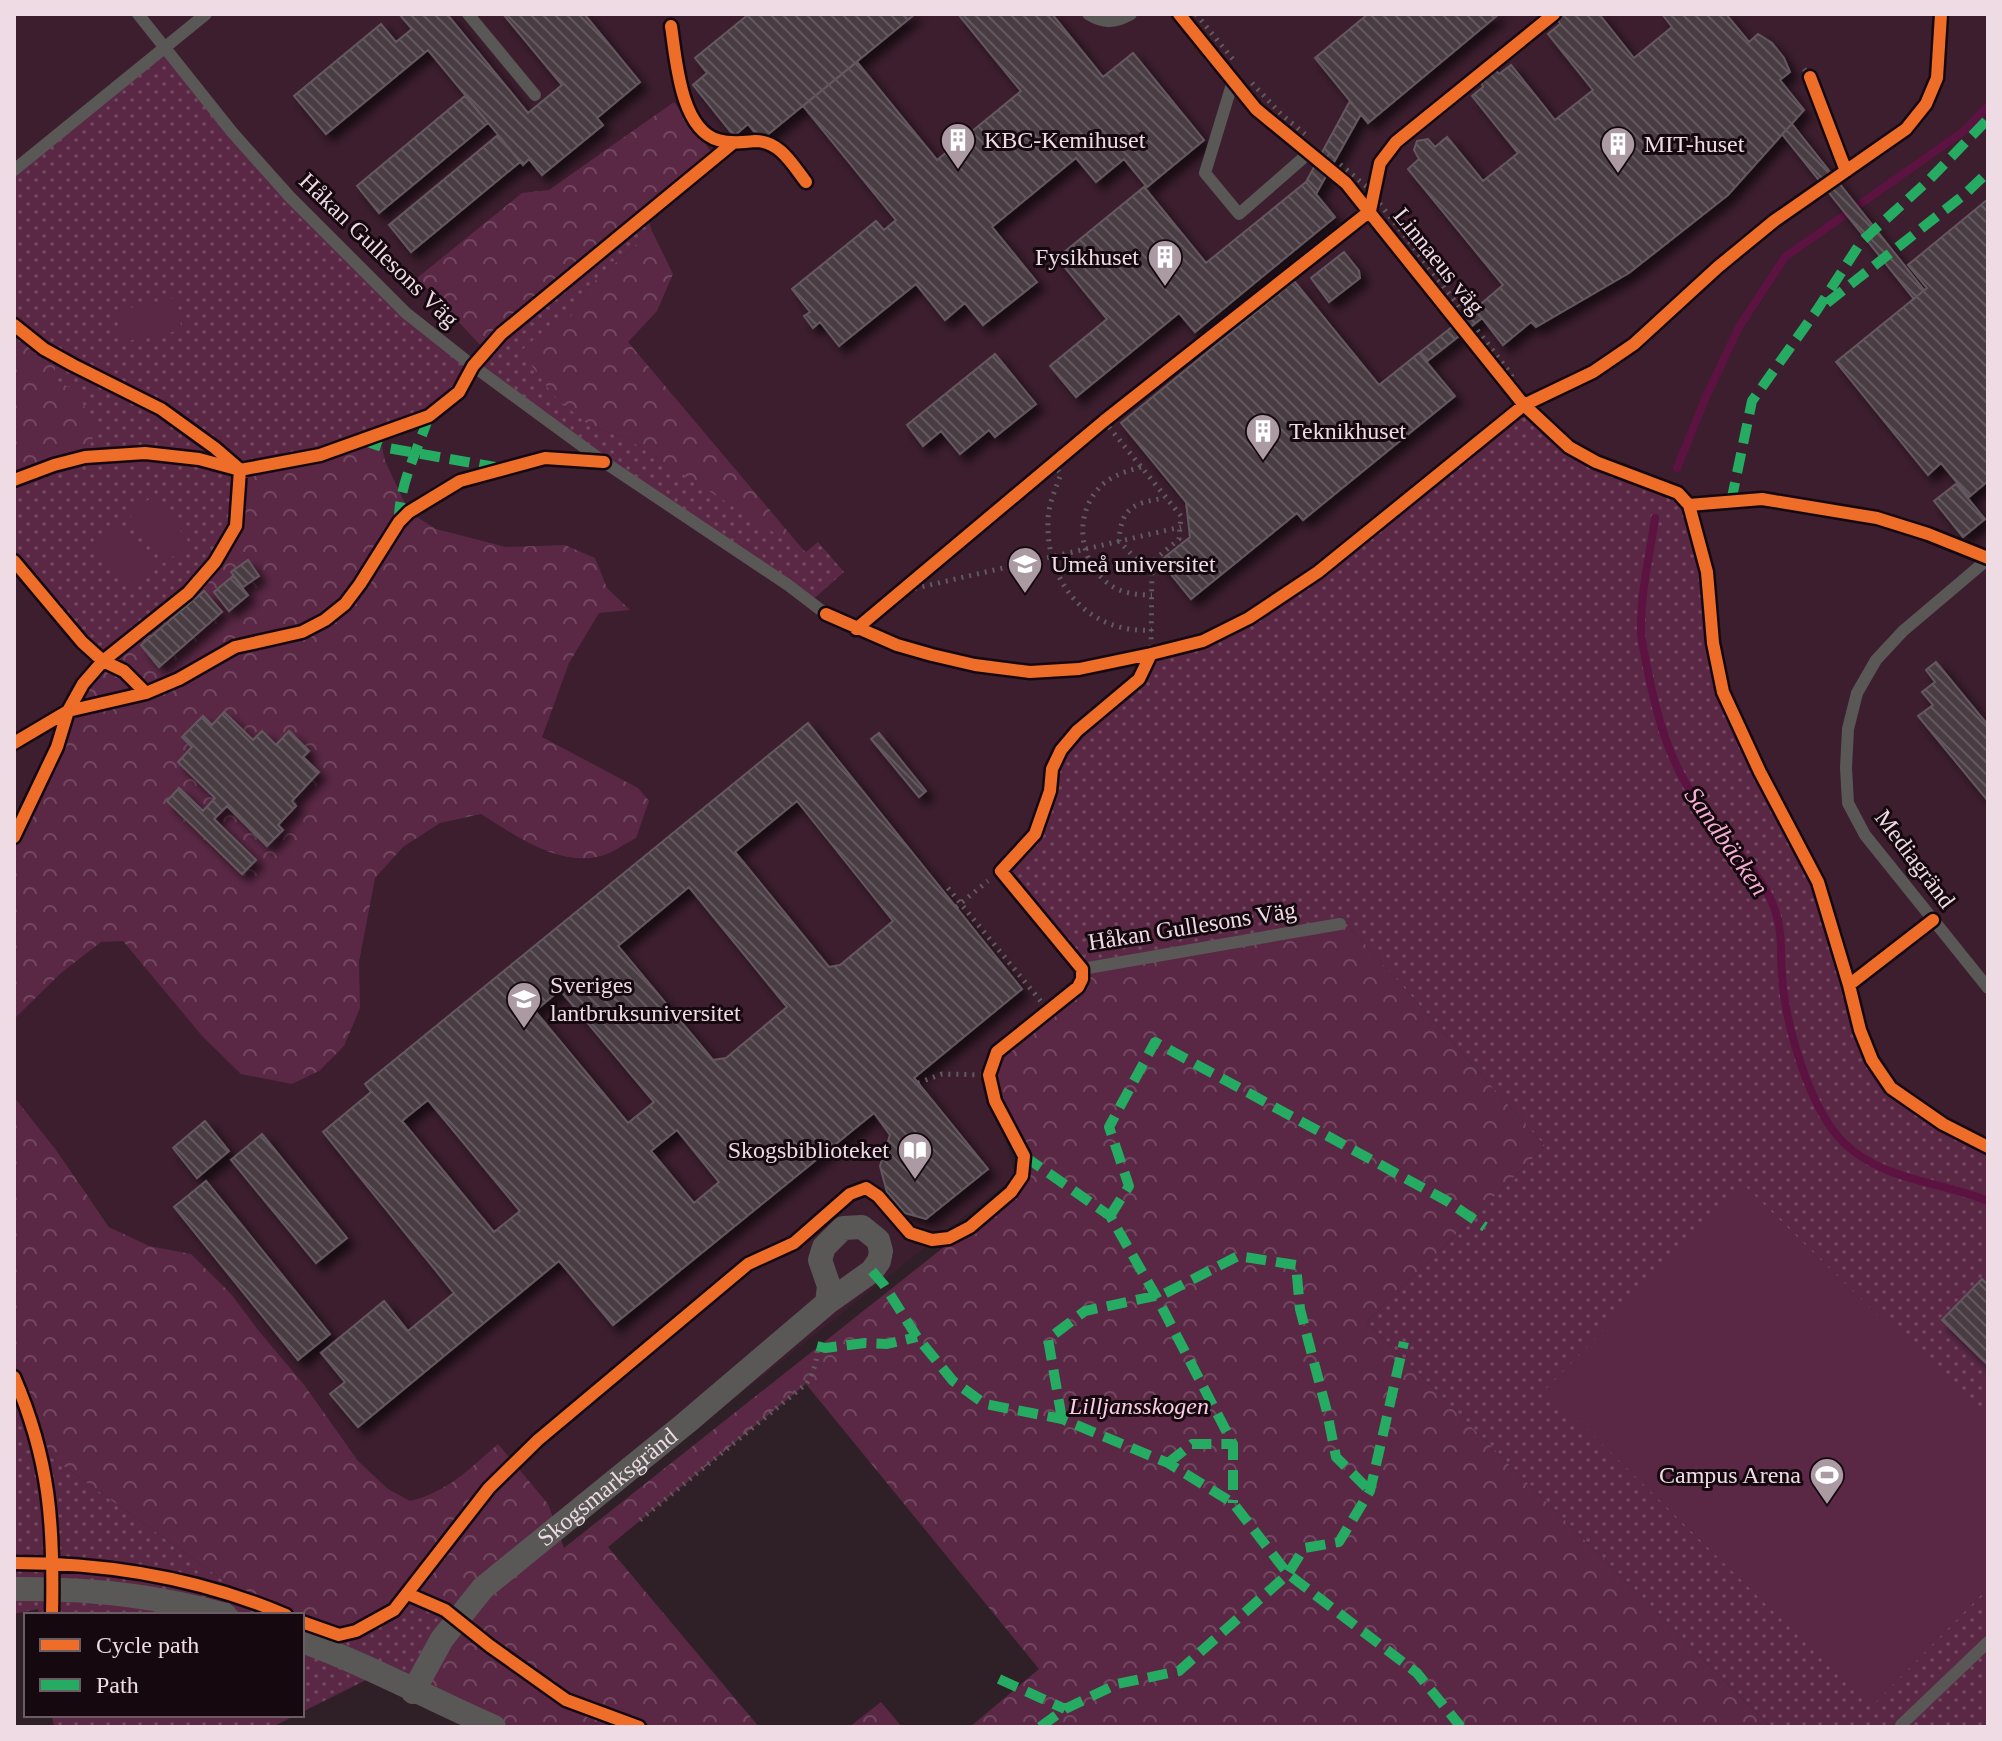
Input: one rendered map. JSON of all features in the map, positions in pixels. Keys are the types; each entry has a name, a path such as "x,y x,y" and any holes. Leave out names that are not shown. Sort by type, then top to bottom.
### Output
{"street":[{"name":"Skogsmarksgränd","path":"413,1692 442,1639 483,1588 686,1423 827,1303"},
{"path":"14,1589 52,1588 136,1595 218,1613"},
{"path":"304,1642 494,1727"}],"lane":[{"name":"Håkan Gullesons Väg","path":"138,14 232,132 290,197 406,313 604,462 788,585 826,614"},
{"path":"14,170 206,14"},
{"path":"468,14 535,95"},
{"path":"1088,14 1104,22 1119,21 1131,14"},
{"path":"1233,81 1205,173 1239,214 1314,149"},
{"name":"Mediagränd","path":"1988,559 1903,631 1876,660 1857,693 1848,729 1846,768 1848,803 1865,835 1988,988"},
{"path":"14,561 82,642 103,661 124,671 146,693"},
{"name":"Håkan Gullesons Väg","path":"1001,871 1082,969 1340,924"},
{"path":"1901,1725 1988,1642"}],"path":[{"path":"1191,19 1233,81"},
{"path":"1191,19 1264,97 1306,136"},
{"path":"1314,149 1367,187 1511,374 1529,410"},
{"path":"1370,211 1378,175"},
{"path":"1512,415 1529,410 1538,398"},
{"path":"1117,411 1099,425 1141,467 1181,516 1179,539 1152,562 1152,630 1158,652 1141,662"},
{"path":"1042,473 1058,459 1061,474 1051,498 1048,522 1055,570 1064,587 1087,612 1113,627 1130,631 1152,630"},
{"path":"1141,467 1113,477 1092,497 1083,523 1085,550 1097,572 1115,587 1137,595 1152,595"},
{"path":"1152,562 1136,559 1119,541 1121,522 1126,512 1136,504 1166,498"},
{"path":"899,592 1181,527"},
{"path":"888,601 921,574"},
{"path":"958,906 1001,871"},
{"path":"948,888 958,906 1049,1009"},
{"path":"918,1083 942,1074 991,1076"},
{"path":"640,1520 806,1384 812,1374 817,1346 801,1325"}],"shaded area":[{"name":"Umeå universitet","path":"14,14 1988,14 1988,1147 1943,1124 1891,1088 1872,1060 1860,1030 1818,882 1738,727 1723,692 1713,643 1637,476 1596,462 1569,447 1524,405 1318,572 1249,618 1203,641 1151,654 1139,679 1077,731 1052,769 1050,791 1035,834 1001,871 1082,969 1078,987 989,1073 1015,1176 459,1617 408,1594 14,1106"}],"green space":[{"path":"165,47 342,250 472,366 501,334 647,215 652,231 588,287 568,322 550,325 590,426 626,438 806,552 818,542 844,572 810,602 473,366 459,392 429,416 320,455 240,470 236,526 215,562 188,593 103,661 14,561 14,480 85,457 55,381 24,345 14,349 14,170"},
{"path":"674,102 715,157 501,334 486,351 417,278 522,193 549,190"},
{"path":"652,231 673,274 657,311 628,342 806,553 626,438 590,426 553,395 521,351 550,325 568,321 588,287"},
{"path":"175,298 182,330 123,342 116,311"},
{"path":"24,345 55,364 55,381 76,390 96,430 85,457 14,480 14,349"},
{"path":"1524,405 1569,447 1595,462 1678,493 1689,505 1707,572 1713,643 1723,692 1760,772 1818,882 1860,1030 1872,1060 1891,1088 1943,1124 1988,1147 1988,1727 1771,1727 1367,1322 1545,1146 1346,923 1082,969 1001,871 1035,834 1050,791 1052,769 1061,750 1077,731 1138,679 1151,654 1203,641 1249,618 1318,572"},
{"path":"362,440 382,447 385,461 409,512 436,529 506,547 565,545 595,558 607,588 630,610 599,613 569,663 542,737 638,788 649,801 636,838 602,856 566,856 535,846 481,814 440,823 403,847 375,878 359,962 360,1008 344,1046 319,1071 292,1084 241,1074 203,1037 123,941 101,942 61,973 14,1019 14,837 57,747 68,711 83,684 103,660 188,593 215,562 236,526 240,470 320,455"},
{"path":"155,495 190,544 164,563 129,514"},
{"path":"117,523 155,569 131,589 93,543"},
{"name":"Lilljansskogen","path":"1346,923 1545,1146 1367,1322 1771,1727 970,1727 1039,1669 806,1384 608,1547 759,1727 494,1727 413,1692 459,1616 408,1594 367,1628 348,1635 338,1635 304,1623 304,1613 281,1613 252,1601 41,1450 14,1377 14,1097 56,1150 109,1227 149,1246 191,1254 231,1294 305,1386 358,1461 388,1489 410,1501 424,1497 457,1478 498,1444 548,1504 564,1548 1011,1192 1022,1176 1024,1156 995,1101 989,1075 997,1052 1078,987 1082,969"},
{"name":"Campus Arena","path":"1745,1186 1988,1423 1988,1588 1871,1707 1546,1389"},
{"path":"14,1377 41,1450 252,1601 281,1613 39,1613 38,1609 14,1614"},
{"path":"408,1594 459,1617 413,1692 378,1674 304,1711 304,1623 324,1632 348,1635 367,1628"},
{"path":"881,1702 902,1727 849,1727"},
{"path":"52,1717 292,1717 272,1727 54,1727"}],"building":[{"path":"399,14 447,14 528,113 562,85 503,14 587,14 640,82 597,118 603,125 542,175 529,159 523,165 428,50 326,134 294,96 381,24 396,42 412,29"},
{"path":"749,14 915,14 761,140 748,124 734,136 693,85 707,73 695,58"},
{"name":"KBC-Kemihuset","path":"958,14 1052,14 1103,77 1133,53 1204,140 1147,187 1124,159 1096,182 1076,158 992,227 1037,282 983,325 965,303 945,320 916,284 839,346 820,322 813,328 804,316 810,312 792,289 876,221 884,230 896,220 803,106 857,62 937,160 1021,91"},
{"path":"1368,14 1499,14 1368,123 1315,58"},
{"name":"MIT-huset","path":"1556,14 1599,14 1634,58 1672,27 1662,14 1726,14 1749,42 1758,34 1772,43 1790,72 1780,80 1804,110 1728,195 1629,273 1536,327 1531,322 1503,345 1475,309 1503,285 1408,169 1419,159 1414,150 1417,141 1428,139 1435,147 1447,137 1483,181 1518,153 1472,96 1483,87 1479,76 1482,70 1492,67 1499,74 1511,65 1555,120 1593,90 1548,34 1560,24"},
{"path":"465,96 488,123 379,213 357,186"},
{"path":"1350,101 1361,114 1316,194 1306,182"},
{"path":"1792,124 1924,290 1914,299 1782,134"},
{"path":"498,135 520,162 411,252 389,225"},
{"name":"Fysikhuset","path":"1306,182 1335,217 1195,332 1179,313 1076,397 1050,366 1107,319 1057,258 1144,187 1206,263"},
{"path":"1988,199 1988,481 1969,497 1941,463 1928,475 1836,362 1927,288 1908,265"},
{"path":"1344,252 1359,271 1360,278 1329,302 1311,278"},
{"name":"Teknikhuset","path":"1294,281 1379,385 1419,353 1455,396 1303,520 1297,513 1191,599 1160,561 1190,537 1186,502 1121,423"},
{"path":"1475,309 1482,318 1426,362 1419,353"},
{"path":"995,354 1036,404 995,437 989,430 960,454 941,431 923,446 907,425"},
{"path":"1956,484 1985,519 1963,537 1934,501"},
{"path":"248,560 259,576 243,587 231,572"},
{"path":"233,576 248,595 229,611 214,592"},
{"path":"204,591 222,612 159,667 141,645"},
{"path":"1936,662 1988,725 1988,801 1918,716 1933,705 1922,692 1935,682 1926,670"},
{"path":"224,712 253,740 262,731 276,745 289,731 309,751 303,757 319,772 292,801 296,806 278,825 283,830 267,846 227,806 214,819 256,860 242,874 167,801 179,788 203,811 215,798 178,762 192,747 182,737 203,716 212,725"},
{"path":"808,723 1022,989 914,1078 988,1169 926,1219 905,1213 887,1192 880,1166 890,1135 874,1113 613,1325 559,1261 358,1427 330,1394 345,1382 321,1353 384,1301 408,1331 454,1293 323,1132 371,1092 365,1084","holes":["797,801 893,921 840,965 829,967 735,852","689,887 787,1007 726,1058 713,1060 618,946","560,990 654,1102 628,1123 535,1011","428,1100 520,1211 494,1232 402,1121","677,1130 719,1182 694,1203 651,1151"]},
{"path":"879,733 926,791 919,797 871,739"},
{"path":"205,1121 229,1151 197,1178 173,1148"},
{"path":"262,1134 347,1238 316,1263 231,1160"},
{"path":"206,1181 330,1334 298,1360 174,1207"},
{"path":"1982,1279 1988,1285 1988,1365 1942,1320"}],"waterway":[{"path":"1677,468 1739,327 1785,257 1964,131 1988,106"},
{"name":"Sandbäcken","path":"1655,518 1644,586 1641,630 1659,719 1672,756 1690,791 1769,895 1778,918 1788,1017 1801,1064 1820,1109 1831,1128 1859,1156 1894,1173 1988,1201"}],"marked path":[{"path":"1731,502 1752,401 1861,242 1930,179 1988,119"},
{"path":"1827,303 1965,194 1988,172"},
{"path":"399,522 405,482 429,416"},
{"path":"362,440 382,447 495,467"},
{"path":"1110,1216 1129,1186 1109,1127 1155,1042 1447,1201 1485,1227"},
{"path":"1024,1156 1110,1216 1156,1296 1233,1444 1233,1503"},
{"path":"1062,1419 1048,1339 1085,1311 1164,1294 1238,1256 1296,1265 1300,1309 1336,1457 1370,1491"},
{"path":"872,1271 917,1337 953,1381 985,1404 1062,1419 1168,1463 1233,1503 1288,1574 1417,1673 1461,1727"},
{"path":"817,1346 887,1344 917,1337"},
{"path":"1040,1727 1065,1709 1117,1684 1179,1671 1288,1574 1304,1548 1339,1542 1370,1491 1404,1342"},
{"path":"1168,1463 1192,1444 1233,1444"},
{"path":"999,1679 1065,1709"}],"cycle path":[{"name":"Linnaeus väg","path":"1179,14 1256,109 1346,183 1524,405 1569,447 1596,462 1678,493 1689,505 1707,572 1713,643 1723,692 1760,772 1818,882 1860,1030 1872,1060 1891,1088 1943,1124 1988,1147"},
{"path":"856,629 1104,421 1370,211 1380,163 1396,142 1554,14"},
{"path":"826,614 897,645 932,655 975,665 1030,672 1079,669 1151,654 1203,641 1249,618 1318,572 1524,405 1593,372 1634,344 1718,267 1774,221 1906,129 1926,104 1937,78 1941,14"},
{"path":"671,26 682,91 695,122 705,133 718,140 755,141 772,145 785,155 806,182"},
{"path":"1810,77 1846,171"},
{"path":"14,480 85,457 145,453 199,459 240,470 320,455 429,416 459,392 473,366 501,334 733,143"},
{"path":"14,325 44,349 161,409 237,467"},
{"path":"14,743 68,711 146,693 179,679 235,647 302,632 325,620 345,604 399,522 409,512 460,481 545,458 604,462"},
{"path":"14,837 57,747 68,711 83,684 103,661 188,593 215,562 236,526 240,470"},
{"path":"1689,505 1762,499 1877,518 1988,558"},
{"path":"14,561 82,642 103,661 124,671 146,693"},
{"path":"304,1623 339,1635 356,1631 394,1610 489,1488 538,1440 748,1264 794,1243 850,1194 866,1188 878,1196 910,1233 932,1240 949,1238 970,1227 1011,1192 1022,1176 1024,1156 995,1101 989,1075 997,1052 1078,987 1082,969 1001,871 1035,834 1050,791 1052,769 1061,750 1077,731 1139,679 1151,654"},
{"path":"1849,985 1933,920"},
{"path":"14,1377 35,1437 47,1493 52,1552 52,1613"},
{"path":"14,1563 84,1566 153,1575 220,1591 281,1613"},
{"path":"408,1594 445,1610 566,1700 639,1727"}],"place":[{"name":"KBC-Kemihuset","path":"958,171"},
{"name":"MIT-huset","path":"1618,175"},
{"name":"Fysikhuset","path":"1165,288"},
{"name":"Teknikhuset","path":"1263,462"},
{"name":"Umeå universitet","path":"1025,595"},
{"name":"Sveriges lantbruksuniversitet","path":"524,1030"},
{"name":"Skogsbiblioteket","path":"915,1181"},
{"name":"Campus Arena","path":"1827,1506"}]}
